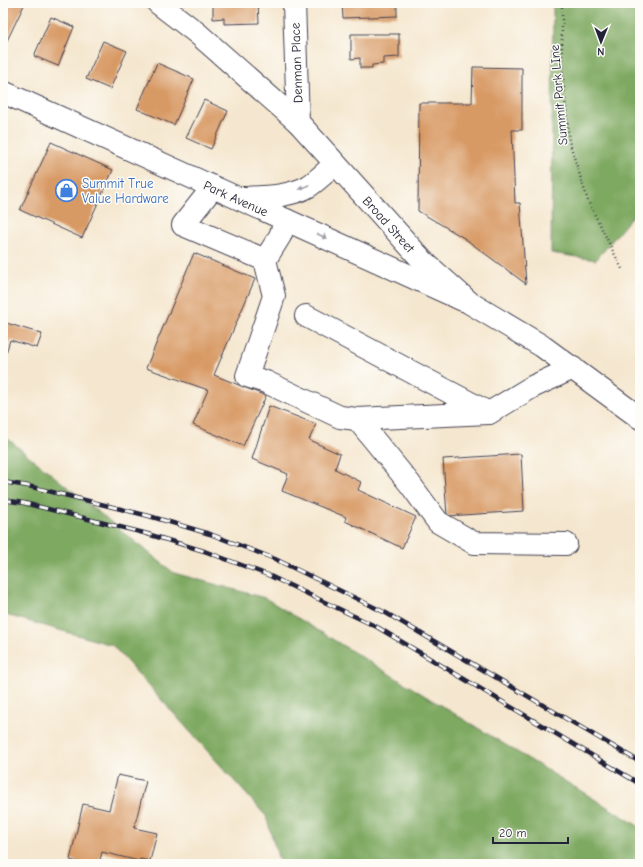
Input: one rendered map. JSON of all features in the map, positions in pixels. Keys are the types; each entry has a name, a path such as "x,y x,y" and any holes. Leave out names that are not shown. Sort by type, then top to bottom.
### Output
{"street":[{"name":"Broad Street","path":"158,3 197,33 298,122 423,261 470,303 542,346 640,418"},
{"name":"Denman Place","path":"294,3 298,122"},
{"name":"Park Avenue","path":"3,92 470,303"},
{"path":"237,198 271,196 303,188 308,186 335,164"},
{"path":"213,187 183,225 265,260"},
{"path":"286,220 280,236 265,260 274,296 247,376 266,382 340,417 358,419 488,413 532,387 573,368"},
{"path":"306,316 488,413"},
{"path":"358,419 438,522 444,526 474,543 566,544"}],"path":[{"name":"Summit Park LIne","path":"562,3 562,65 570,141 591,206 623,271"}],"green space":[{"path":"553,3 640,3 640,207 596,260 551,253"},
{"path":"3,435 174,573 265,598 640,827 640,864 280,864 266,816 112,645 3,614"}],"building":[{"path":"4,3 25,3 3,49 3,5"},
{"path":"213,3 258,3 259,23 224,24 224,18 213,19"},
{"path":"342,3 397,3 397,16 343,18"},
{"path":"51,17 74,27 58,66 34,56"},
{"path":"351,34 399,34 399,57 383,58 383,64 372,65 372,68 360,68 360,58 351,59"},
{"path":"103,41 127,51 110,89 86,79"},
{"path":"157,63 194,79 174,125 137,109"},
{"path":"473,67 522,68 522,130 512,130 515,203 520,203 526,284 464,238 418,211 419,103 472,103"},
{"path":"204,100 228,111 211,149 186,138"},
{"name":"Summit True Value Hardware","path":"51,142 113,170 82,238 20,210"},
{"path":"194,253 255,279 214,375 266,396 243,446 193,425 208,390 146,368"},
{"path":"3,322 42,334 37,348 10,340 6,353 3,352"},
{"path":"269,406 316,424 309,440 340,454 335,469 361,482 358,490 416,517 402,548 345,521 346,517 282,491 288,474 252,459"},
{"path":"521,454 524,511 447,516 443,459"},
{"path":"118,775 146,781 134,828 157,833 150,861 140,859 139,861 102,852 99,864 86,864 70,860 83,804 109,810"}],"railway":[{"path":"3,482 28,486 149,516 210,534 275,559 386,613 640,762"},
{"path":"3,500 24,503 144,533 204,551 268,575 377,627 640,784"}],"place":[{"name":"Summit True Value Hardware","path":"67,190"}]}
